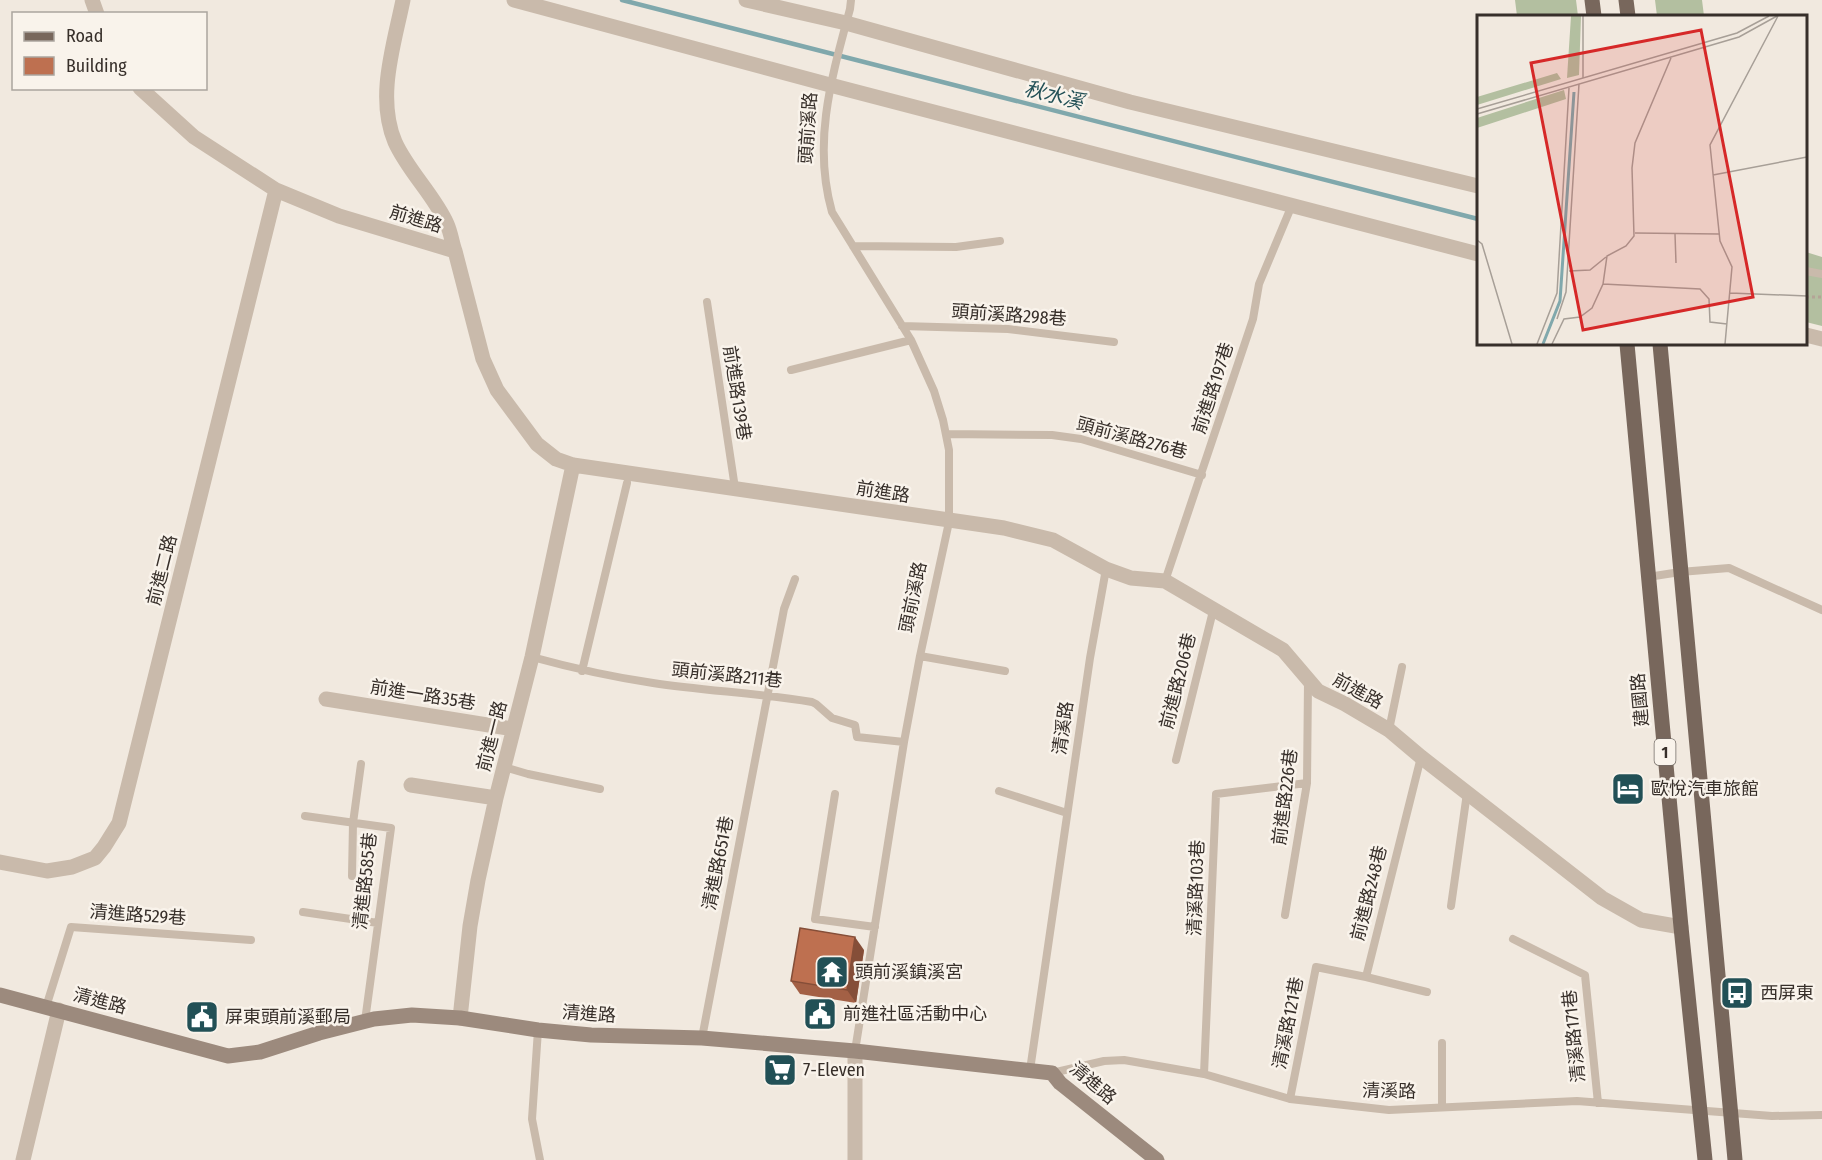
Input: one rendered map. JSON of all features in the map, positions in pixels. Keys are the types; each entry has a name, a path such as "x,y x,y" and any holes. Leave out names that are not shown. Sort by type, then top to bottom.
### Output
{"main road":[{"path":"1592,0 1594,15"},
{"path":"1626,0 1628,15"},
{"name":"建國路","path":"1627,345 1705,1160"},
{"name":"1","path":"1660,345 1735,1160"}],"street":[{"path":"403,0 389,67 387,100 389,123 396,143 447,225 455,251"},
{"path":"514,0 1477,253"},
{"path":"746,0 848,15 1130,102 1477,186"},
{"name":"前進路","path":"142,90 194,137 276,190 339,216 455,251 483,359 497,390 537,444 556,459 573,465 949,522 1004,528 1053,540 1106,569 1131,578 1165,581 1283,650 1318,691 1389,730 1420,757 1602,898 1641,920 1681,927"},
{"name":"前進二路","path":"0,862 47,871 72,867 95,858 119,823 276,190"},
{"path":"1807,335 1822,339"},
{"name":"前進一路","path":"460,1018 470,926 478,880 496,798 532,657 573,465"},
{"name":"前進一路35巷","path":"326,699 513,729"},
{"path":"411,785 496,798"},
{"name":"清進路","path":"0,995 228,1056 260,1052 365,1021 412,1015 460,1018 538,1030 591,1035 702,1038 855,1051 1052,1073 1060,1083 1157,1160"},
{"path":"23,1160 53,1009"},
{"name":"頭前溪路","path":"855,1051 855,1160"}],"lane":[{"name":"頭前溪路","path":"848,15 833,69 823,141 824,174 832,212 911,340 934,391 949,450 949,522 904,742 855,1051"},
{"name":"前進路197巷","path":"1165,581 1253,319 1259,284 1292,205"},
{"path":"854,246 956,247 1000,240"},
{"path":"1807,271 1822,274"},
{"name":"前進路139巷","path":"707,302 735,488"},
{"name":"頭前溪路298巷","path":"902,326 1008,329 1114,342"},
{"path":"791,370 911,340"},
{"name":"頭前溪路276巷","path":"946,434 1052,435 1071,438 1202,475"},
{"path":"582,671 627,483"},
{"path":"1648,577 1729,568 1822,610"},
{"name":"清溪路","path":"1030,1070 1090,658 1106,569"},
{"name":"清進路651巷","path":"702,1038 766,695 784,609 795,579"},
{"name":"前進路206巷","path":"1176,760 1213,610"},
{"path":"920,656 1005,671"},
{"name":"頭前溪路211巷","path":"532,657 582,671 654,684 766,695 816,704 832,718 855,725 857,737 904,742"},
{"path":"1389,730 1402,668"},
{"name":"前進路226巷","path":"1285,915 1307,783 1308,681"},
{"name":"前進路248巷","path":"1366,977 1420,757"},
{"path":"352,876 353,823 361,764"},
{"path":"504,767 600,789"},
{"name":"清溪路103巷","path":"1204,1074 1216,794 1307,783"},
{"path":"999,791 1068,813"},
{"path":"1451,906 1467,793"},
{"path":"834,794 815,919 875,927"},
{"name":"清進路585巷","path":"305,816 391,828 365,1021"},
{"path":"303,912 378,923"},
{"name":"清進路529巷","path":"53,1009 71,927 251,940"},
{"name":"清溪路171巷","path":"1513,939 1585,975 1598,1103"},
{"name":"清溪路121巷","path":"1290,1099 1316,967 1366,977"},
{"path":"1366,977 1427,992"},
{"path":"538,1030 532,1119 540,1160"},
{"path":"1442,1044 1442,1107"},
{"name":"清溪路","path":"1052,1073 1104,1061 1124,1060 1204,1074 1290,1099 1389,1110 1577,1101 1701,1112 1772,1116 1822,1115"}],"green space":[{"path":"1515,0 1576,0 1578,15 1517,15"},
{"path":"1655,0 1702,0 1704,15 1657,15"},
{"path":"1807,252 1822,257 1822,326 1807,322"}],"building":[{"name":"頭前溪鎮溪宮","path":"800,928 855,937 847,990 791,981"}],"waterway":[{"name":"秋水溪","path":"622,0 1477,219"}],"place":[{"name":"歐悅汽車旅館","path":"1628,789"},
{"name":"頭前溪鎮溪宮","path":"832,972"},
{"name":"西屏東","path":"1737,993"},
{"name":"前進社區活動中心","path":"820,1014"},
{"name":"屏東頭前溪郵局","path":"202,1017"},
{"name":"7-Eleven","path":"780,1070"}]}
